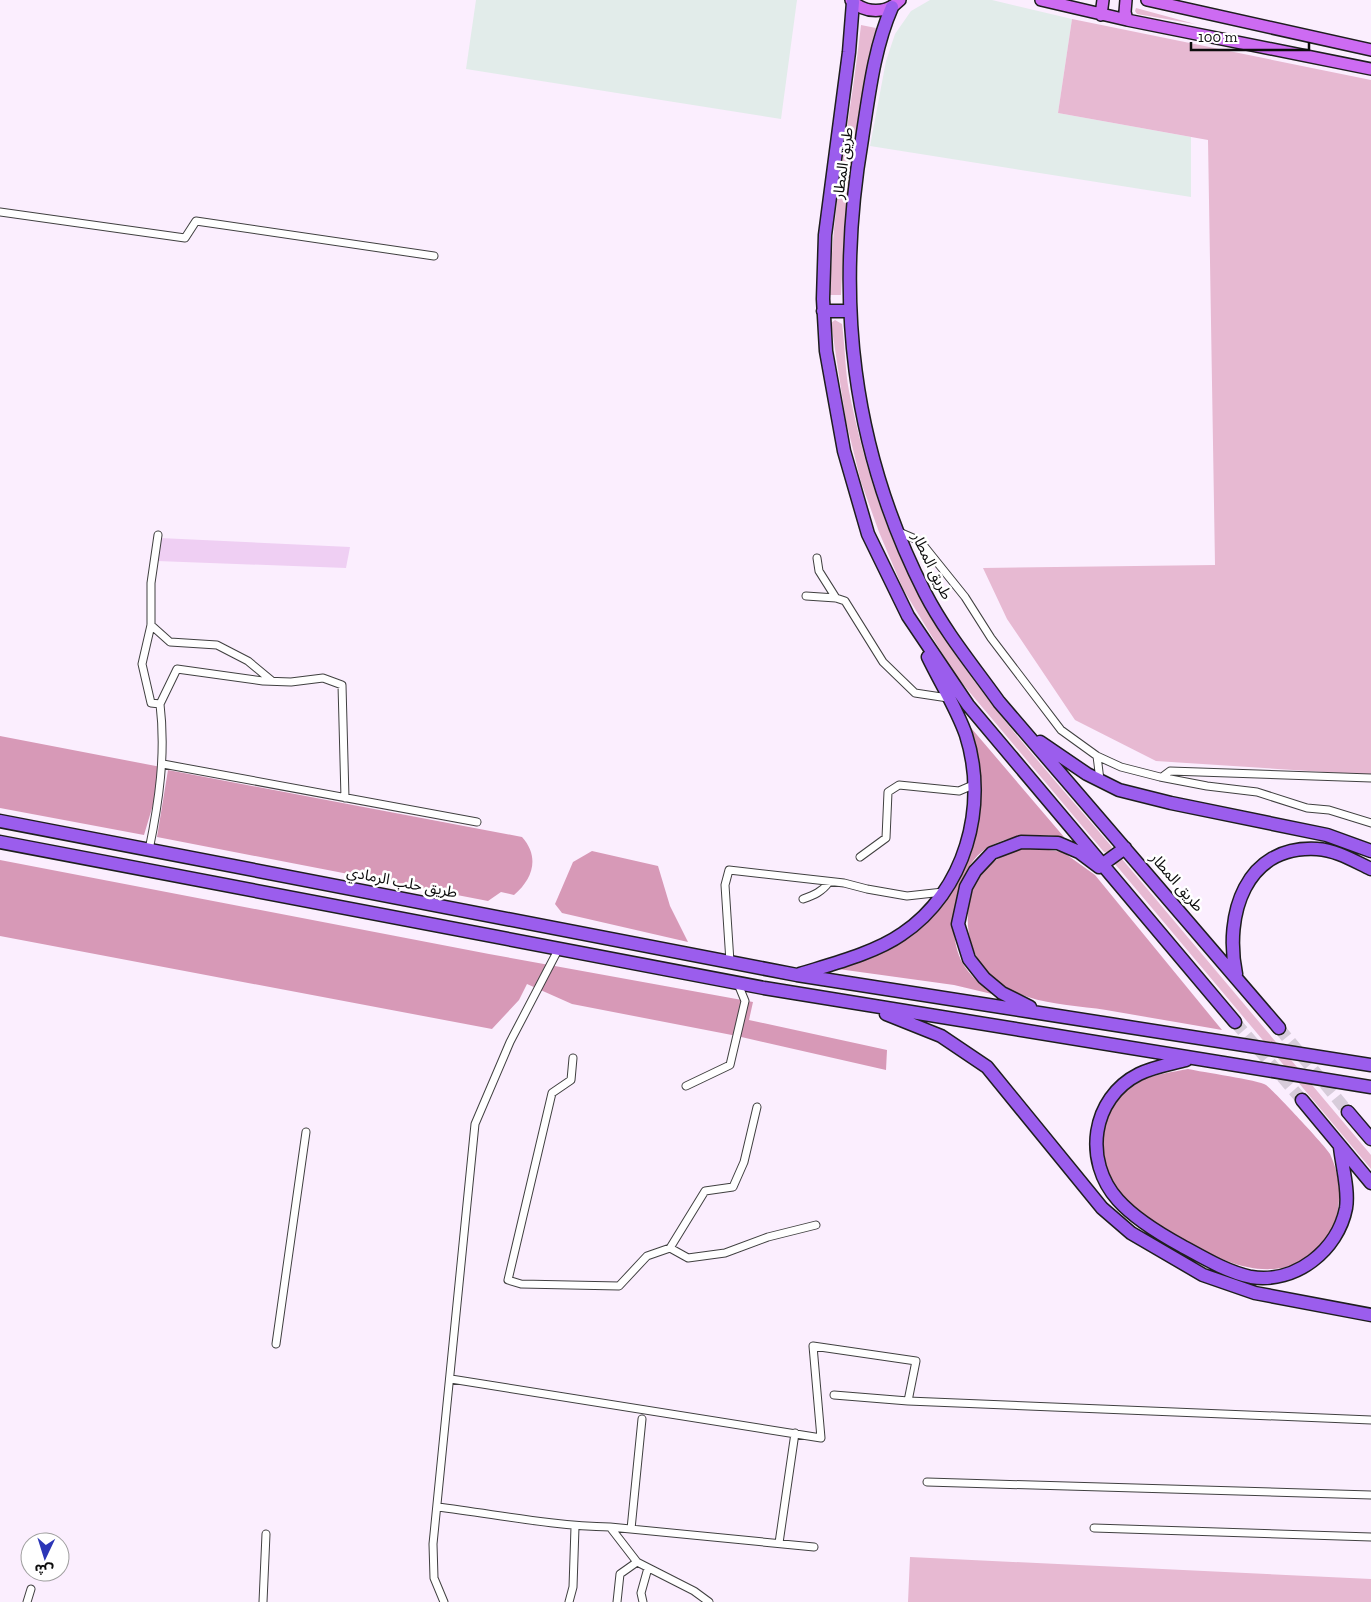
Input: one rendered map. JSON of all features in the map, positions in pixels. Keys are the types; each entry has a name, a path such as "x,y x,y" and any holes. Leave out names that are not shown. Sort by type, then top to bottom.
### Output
{"highway":[{"name":"طريق المطار","path":"852,1 849,52 825,235 823,311 826,351 844,451 868,534 908,616 968,705 1235,1022"},
{"name":"طريق المطار","path":"896,3 883,27 879,46 860,151 849,256 854,371 865,432 897,531 926,595 968,659 1025,731 1279,1028"},
{"path":"823,311 850,311"},
{"path":"798,975 855,956 902,934 938,902 956,874 970,836 974,806 966,735 908,616"},
{"path":"1025,731 1086,774 1119,790 1171,803 1327,835 1371,851"},
{"name":"طريق حلب الرمادي","path":"0,821 798,975 1368,1064"},
{"path":"0,842 738,984 1371,1087"},
{"path":"1041,1012 1002,994 984,978 969,959 958,924 966,888 975,871 992,853 1021,842 1058,843 1078,852 1116,880"},
{"path":"1102,864 1125,848"},
{"path":"1237,977 1232,946 1232,928 1236,912 1248,881 1272,857 1294,850 1318,849 1338,854 1371,869"},
{"path":"764,988 875,1009 941,1036 987,1067 1102,1208 1131,1233 1203,1275 1255,1293 1371,1315"},
{"path":"1190,1059 1140,1074 1127,1082 1109,1100 1097,1126 1095,1141 1097,1157 1108,1187 1128,1210 1164,1236 1207,1260 1252,1277 1282,1275 1295,1271 1319,1257 1328,1247 1341,1224 1346,1206 1340,1147"},
{"path":"1302,1100 1371,1183"},
{"path":"1348,1112 1371,1139"}],"main road":[{"path":"1041,0 1101,15 1371,69"},
{"path":"1101,15 1103,0"},
{"path":"1126,0 1125,12 1127,20"},
{"path":"1147,0 1371,50"},
{"path":"852,1 872,11 896,3"}],"street":[{"path":"0,212 185,238 196,221 434,256"},
{"path":"897,531 920,541 965,597 991,638 1061,730 1097,756 1121,767 1206,786 1257,792 1307,808 1329,810 1371,823"},
{"path":"158,535 151,583 151,625 142,664 151,703 160,704"},
{"path":"817,558 820,571 836,598"},
{"path":"806,596 836,598 845,601 883,662 915,693 948,698"},
{"path":"151,625 170,642 217,646 248,661 272,682"},
{"path":"149,850 159,802 163,764 160,704 177,669 272,682 323,678 342,685 345,798"},
{"path":"1097,756 1100,780"},
{"path":"163,764 477,822"},
{"path":"1162,777 1170,771 1371,778"},
{"path":"860,857 886,838 888,792 899,785 959,791 973,785"},
{"path":"730,962 725,885 729,870 829,882 907,896 944,892"},
{"path":"803,899 815,895 829,882"},
{"path":"444,1602 434,1578 433,1544 475,1124 510,1042 563,951"},
{"path":"686,1086 730,1065 745,1001 738,984"},
{"path":"573,1058 571,1080 552,1093 508,1280 521,1284 619,1286 647,1256 670,1248 705,1191 733,1187 744,1162 757,1107"},
{"path":"276,1344 306,1132"},
{"path":"670,1248 688,1258 724,1253 768,1237 816,1225"},
{"path":"451,1379 821,1438 813,1346 916,1361 908,1400"},
{"path":"834,1395 908,1400 1371,1420"},
{"path":"632,1529 642,1419"},
{"path":"779,1543 795,1433"},
{"path":"927,1482 1371,1495"},
{"path":"437,1508 576,1527 610,1527 814,1547"},
{"path":"569,1602 573,1586 576,1527"},
{"path":"610,1527 637,1562 694,1591 709,1602"},
{"path":"1094,1528 1371,1537"},
{"path":"263,1602 266,1534"},
{"path":"617,1602 620,1574 637,1562"},
{"path":"643,1602 641,1593 648,1568"},
{"path":"27,1602 31,1589"}],"shaded area":[{"path":"476,0 797,0 781,119 466,69"},
{"path":"930,0 992,0 1072,19 1058,113 1191,137 1191,197 870,146 886,61 895,34 911,11"},
{"path":"1136,8 1195,24 1137,14"},
{"path":"1072,19 1371,80 1371,775 1156,761 1075,720 1007,619 983,568 1215,565 1208,140 1058,113"},
{"path":"861,25 876,28 862,94 852,160 841,295 830,295 834,227"},
{"path":"835,320 842,324 849,391 866,463 881,510 910,578 930,615 977,685 1030,751 1112,847 1108,853 1104,852 956,676 903,589 879,532 861,482 846,421 831,323"},
{"path":"160,538 350,547 346,568 157,561"},
{"path":"966,722 1064,837 1045,835 1017,837 990,846 978,855 968,868 961,883 954,917 954,934 957,950 969,972 992,994 954,985 831,968 917,929 972,845"},
{"path":"0,736 161,767 158,788 144,835 0,808"},
{"path":"168,770 522,837 531,852 532,868 526,882 514,895 501,892 488,901 157,837"},
{"path":"1027,847 1063,852 1095,875 1222,1030 1037,1000 1013,991 989,973 973,949 969,935 969,904 972,892 976,882 988,866 1005,855"},
{"path":"592,851 658,866 670,906 688,942 562,913 555,904 573,862"},
{"path":"1119,858 1122,859 1371,1155 1371,1169 1115,864"},
{"path":"0,860 489,954 753,1002 749,1020 887,1050 886,1070 737,1036 572,1004 527,984 519,1000 492,1029 0,936"},
{"path":"1188,1069 1266,1085 1300,1119 1330,1154 1337,1173 1338,1211 1332,1228 1323,1243 1310,1256 1294,1265 1274,1269 1241,1266 1221,1259 1144,1216 1123,1198 1115,1187 1108,1176 1102,1149 1106,1122 1112,1109 1119,1098 1141,1081 1158,1075"},
{"path":"910,1557 1371,1579 1371,1602 908,1602"}],"tunnel":[{"path":"1235,1022 1302,1100"},
{"path":"1279,1028 1348,1112"}]}
